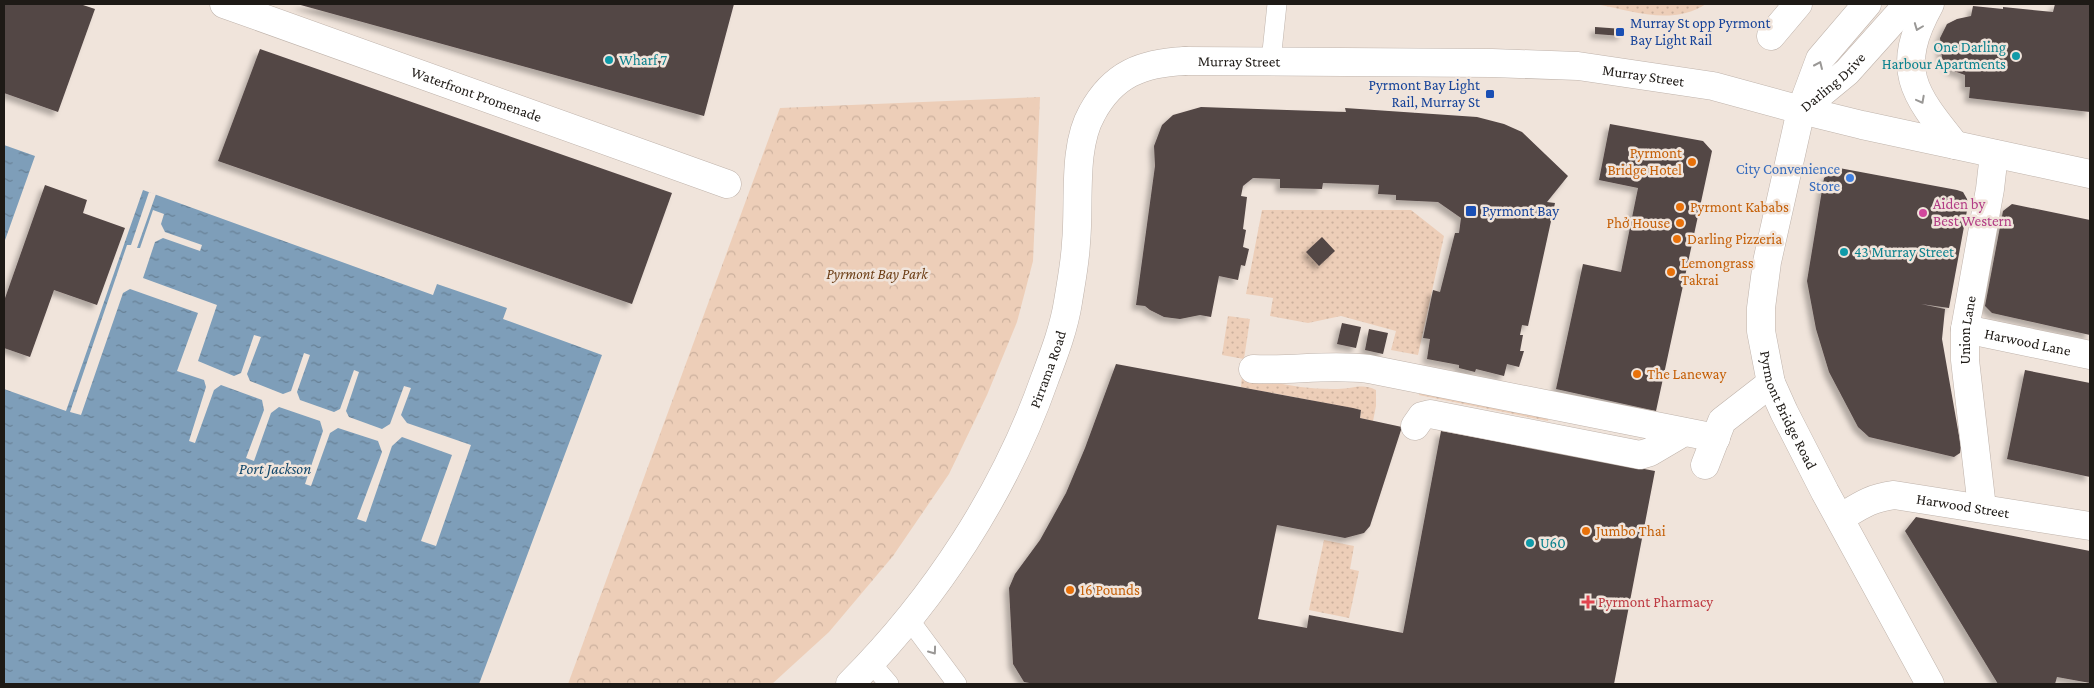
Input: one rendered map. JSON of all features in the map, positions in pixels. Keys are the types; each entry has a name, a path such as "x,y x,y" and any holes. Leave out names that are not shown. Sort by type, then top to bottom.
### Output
{"street":[{"name":"Waterfront Promenade","path":"224,4 727,184"},
{"path":"1771,36 1798,4"},
{"name":"Darling Drive","path":"1801,110 1820,59 1867,4"},
{"name":"Darling Drive","path":"1801,110 1847,72 1908,4"},
{"path":"1930,4 1914,36 1910,65 1912,78 1917,94 1925,108 1955,145"},
{"name":"Murray Street","path":"1185,61 1492,63 1578,66 1713,86 1801,110 2090,174"},
{"name":"Pirrama Road","path":"850,684 871,663 951,562 984,510 1012,457 1037,402 1067,309 1076,244 1081,148 1085,128 1091,114 1109,89 1135,70 1151,64 1185,61"},
{"name":"Pyrmont Bridge Road","path":"1801,110 1762,285 1762,331 1771,383 1840,518 1930,684"},
{"name":"Union Lane","path":"1982,508 1965,360 1965,329 1990,189 1994,154"},
{"name":"Harwood Lane","path":"1965,329 2090,355"},
{"path":"1253,368 1278,370 1313,367 1354,367 1716,438"},
{"path":"1705,465 1722,421 1771,383"},
{"path":"1415,426 1422,416 1430,414 1640,456 1646,455 1684,432"},
{"name":"Harwood Street","path":"1840,518 1868,500 1894,495 2090,526"}],"lane":[{"path":"1271,61 1277,4"},
{"path":"908,618 956,684"},
{"path":"871,663 889,684"}],"green space":[{"path":"1596,4 1706,4 1693,11 1666,16 1638,13"},
{"name":"Pyrmont Bay Park","path":"1040,97 1033,261 1017,322 987,395 949,474 893,556 829,632 772,684 568,684 780,108"},
{"path":"1262,210 1411,210 1444,236 1418,355 1391,350 1396,331 1341,316 1308,323 1270,316 1273,298 1246,294"},
{"path":"1228,316 1250,319 1244,359 1222,355"},
{"path":"1242,375 1302,387 1371,388 1376,390 1376,406 1373,421 1360,418 1361,410 1241,387"},
{"path":"1420,389 1549,416 1548,421 1419,395"},
{"path":"1324,540 1354,546 1350,569 1359,571 1349,618 1309,610"}],"water":[{"path":"4,145 35,156 4,243"},
{"name":"Port Jackson","path":"143,190 433,295 437,284 507,308 503,319 602,355 479,684 4,684 4,389 66,411"}],"pier":[{"path":"149,192 156,194 137,248 140,248 153,210 164,214 161,224 165,232 202,245 200,251 163,238 155,242 143,278 217,305 198,361 234,376 241,373 254,335 261,337 247,374 250,381 283,394 291,391 304,353 310,355 297,392 300,400 334,412 340,409 354,370 359,372 346,411 349,417 382,429 390,424 404,386 411,388 401,415 407,423 471,445 436,546 421,541 452,455 402,437 392,446 366,522 357,519 382,452 378,441 338,428 330,433 311,486 305,484 323,431 320,421 279,407 271,413 254,461 246,458 264,410 262,400 221,385 214,390 195,443 189,441 206,387 204,380 177,371 198,313 130,289 123,293 81,415 70,412 127,245 131,245"}],"building":[{"path":"4,4 80,4 95,9 58,112 4,93"},
{"name":"Wharf 7","path":"297,4 734,4 704,116"},
{"name":"One Darling Harbour Apartments","path":"2055,4 2090,4 2090,112 1969,98 1970,87 1965,87 1965,75 1951,70 1942,58 1940,38 1947,24 1957,19 1971,16 1973,6 2053,12"},
{"path":"1595,27 1623,29 1622,36 1595,34"},
{"path":"260,49 672,193 632,304 218,161"},
{"path":"1201,107 1346,112 1345,108 1477,117 1504,124 1522,132 1568,176 1547,202 1555,203 1528,326 1522,325 1520,335 1523,335 1520,351 1524,351 1519,367 1507,364 1504,376 1476,369 1475,372 1459,368 1459,365 1427,359 1430,339 1423,338 1433,290 1440,292 1455,233 1459,233 1461,218 1438,202 1396,200 1396,195 1378,194 1379,185 1323,183 1322,189 1280,188 1280,179 1253,178 1243,186 1241,196 1247,197 1243,229 1246,230 1243,247 1249,249 1245,266 1241,265 1238,280 1219,276 1211,317 1200,315 1180,319 1164,317 1145,306 1136,305 1155,166 1154,146 1162,125 1173,115"},
{"path":"1610,124 1703,141 1712,151 1656,411 1556,389 1583,264 1621,272 1638,188 1599,180"},
{"path":"1839,168 1957,190 1963,192 1967,199 1968,205 1949,308 1921,304 1945,309 1942,339 1961,447 1960,453 1954,457 1869,437 1858,427 1829,372 1816,329 1807,281 1824,178"},
{"path":"45,185 87,200 83,213 125,228 97,305 54,290 30,357 4,348 4,301"},
{"path":"2012,204 2090,220 2090,335 1992,313 1985,306 2003,211"},
{"path":"1322,237 1335,251 1319,266 1306,252"},
{"path":"1342,323 1361,327 1356,348 1337,344"},
{"path":"1369,329 1388,333 1383,354 1365,350"},
{"path":"1116,364 1353,408 1361,410 1360,418 1402,427 1370,526 1364,533 1345,538 1277,525 1258,619 1307,628 1309,615 1403,633 1441,431 1655,471 1614,684 1035,684 1024,682 1013,664 1009,588 1015,574 1040,540 1066,493"},
{"path":"2025,370 2090,383 2090,477 2007,459"},
{"path":"1916,517 2090,551 2090,683 2057,677 2055,684 1998,684 1905,531"}],"place":[{"name":"Murray St opp Pyrmont Bay Light Rail","path":"1620,32"},
{"name":"One Darling Harbour Apartments","path":"2016,56"},
{"name":"Wharf 7","path":"609,60"},
{"name":"Pyrmont Bay Light Rail, Murray St","path":"1490,94"},
{"name":"Pyrmont Bridge Hotel","path":"1692,162"},
{"name":"City Convenience Store","path":"1850,178"},
{"name":"Pyrmont Kababs","path":"1680,207"},
{"name":"Pyrmont Bay","path":"1471,211"},
{"name":"Aiden by Best Western","path":"1923,213"},
{"name":"Phở House","path":"1680,223"},
{"name":"Darling Pizzeria","path":"1677,239"},
{"name":"43 Murray Street","path":"1844,252"},
{"name":"Lemongrass Takrai","path":"1671,272"},
{"name":"The Laneway","path":"1637,374"},
{"name":"Jumbo Thai","path":"1586,531"},
{"name":"U60","path":"1530,543"},
{"name":"16 Pounds","path":"1070,590"},
{"name":"Pyrmont Pharmacy","path":"1588,602"}]}
